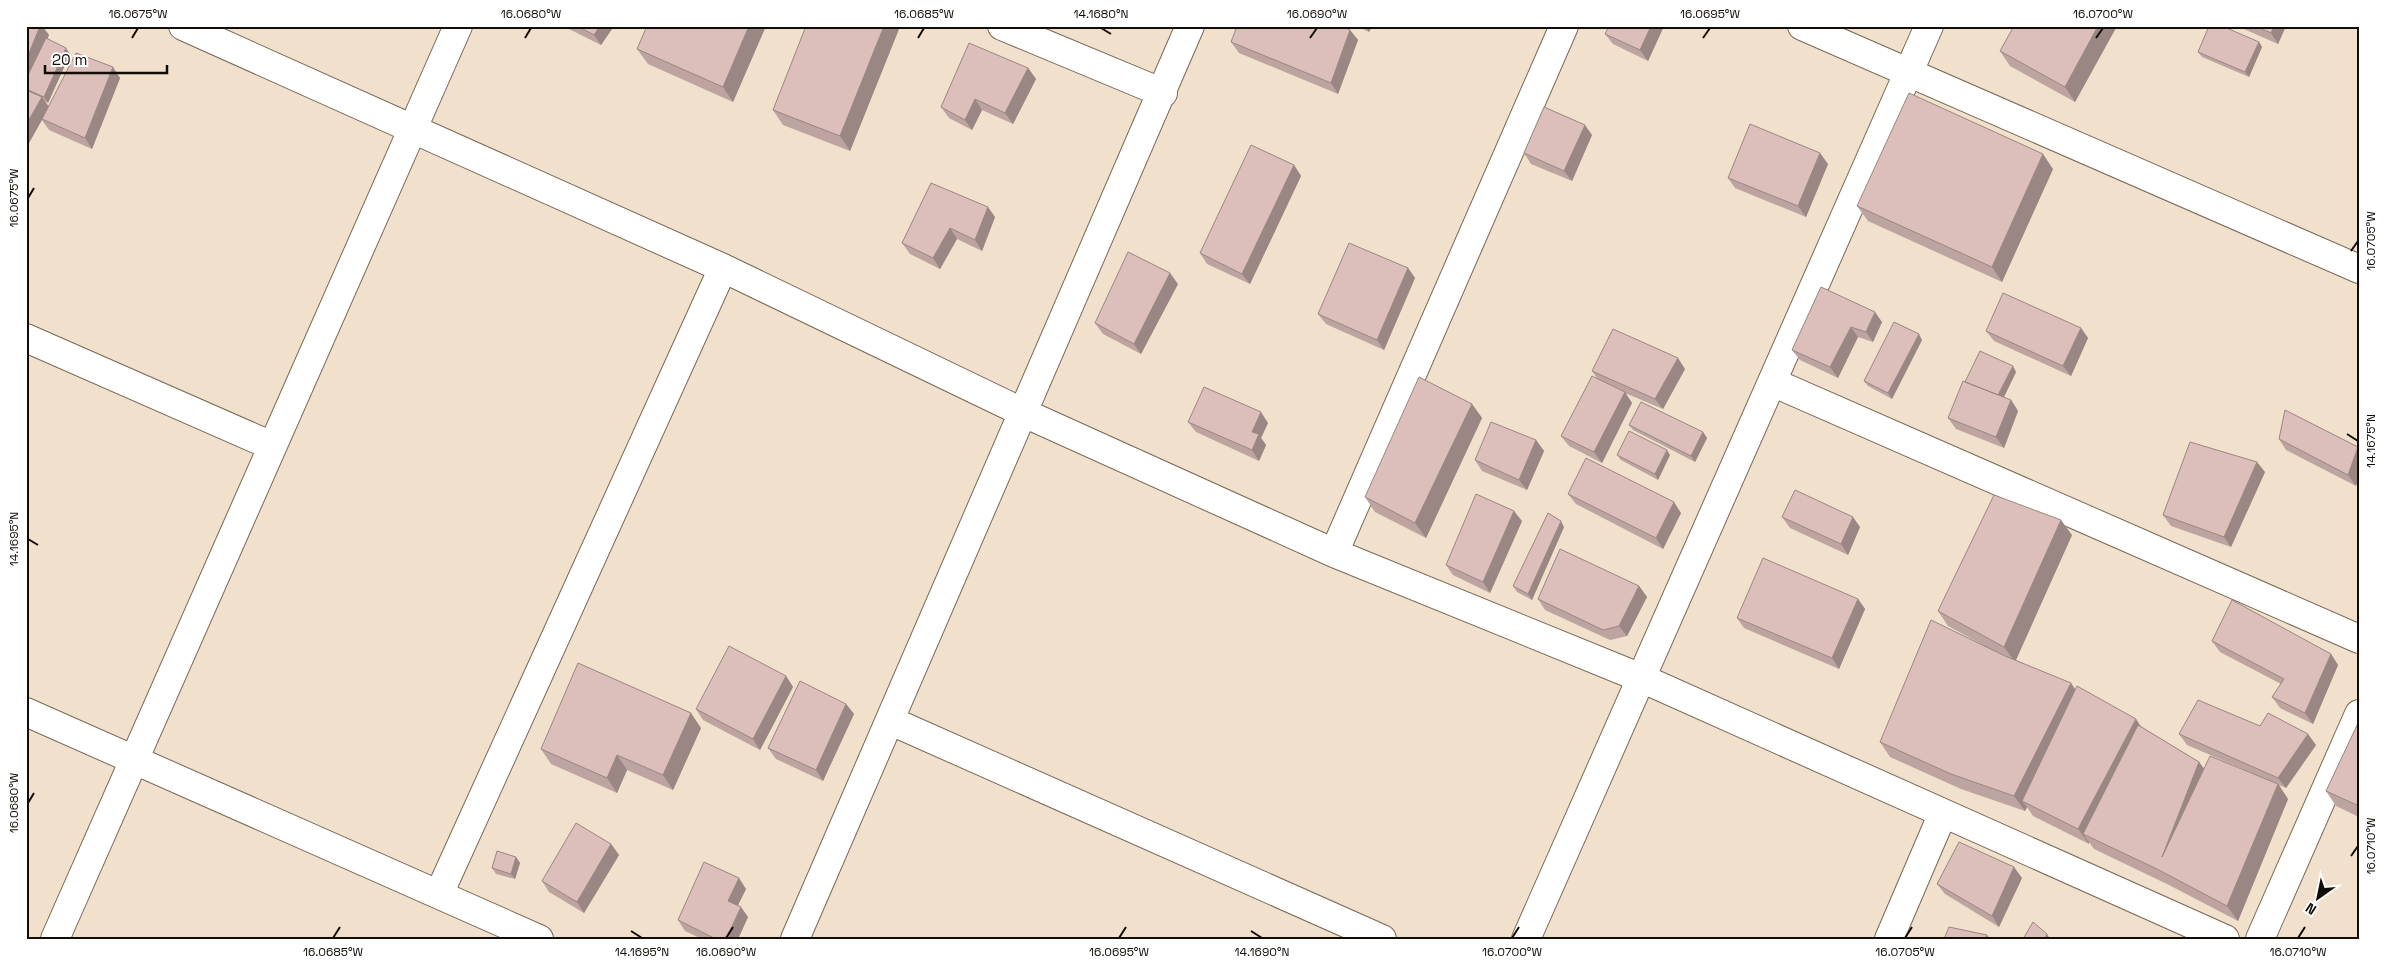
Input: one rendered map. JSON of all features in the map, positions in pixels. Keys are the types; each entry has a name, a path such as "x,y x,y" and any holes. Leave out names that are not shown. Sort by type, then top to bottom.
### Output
{"street":[{"path":"183,26 723,268 1024,413 1334,553 1641,678 2225,939"},
{"path":"55,939 458,26"},
{"path":"1002,26 1163,92"},
{"path":"795,939 891,721 1190,26"},
{"path":"1334,553 1564,26"},
{"path":"1802,26 2359,269"},
{"path":"1526,939 1928,26"},
{"path":"439,894 723,268"},
{"path":"26,338 272,446"},
{"path":"1772,382 2359,639"},
{"path":"26,712 539,939"},
{"path":"2260,939 2359,714"},
{"path":"891,721 1382,939"},
{"path":"1889,939 1943,813"}],"building":[{"path":"26,26 40,26 26,61"},
{"path":"577,26 600,26 594,35"},
{"path":"647,26 749,26 723,87 637,49"},
{"path":"806,26 884,26 840,136 773,110"},
{"path":"1237,26 1341,26 1350,30 1331,83 1231,42"},
{"path":"1609,26 1651,26 1640,50 1605,34"},
{"path":"2014,26 2098,26 2065,87 2000,51"},
{"path":"2209,26 2222,26 2259,42 2245,72 2198,52"},
{"path":"2255,26 2274,26 2271,33"},
{"path":"46,38 66,48 44,97 26,89 26,79"},
{"path":"969,43 1028,68 1005,113 975,99 965,120 941,107"},
{"path":"76,53 113,67 85,138 42,119"},
{"path":"26,90 42,97 26,125"},
{"path":"1909,93 2043,154 1992,267 1857,206"},
{"path":"1544,107 1585,125 1564,171 1524,153"},
{"path":"1750,124 1820,153 1798,206 1728,178"},
{"path":"1251,145 1294,165 1242,274 1200,253"},
{"path":"931,183 988,207 975,240 950,228 933,258 902,243"},
{"path":"1349,243 1408,268 1377,340 1318,314"},
{"path":"1128,252 1170,273 1134,344 1095,323"},
{"path":"1821,287 1875,312 1866,332 1851,327 1830,367 1792,350"},
{"path":"2003,293 2081,328 2063,366 1986,331"},
{"path":"1894,322 1919,334 1888,393 1864,381"},
{"path":"1613,329 1678,358 1655,399 1592,371"},
{"path":"1980,351 2013,366 1998,395 1965,382"},
{"path":"1592,376 1625,392 1594,452 1561,436"},
{"path":"1419,377 1472,404 1415,523 1365,497"},
{"path":"1963,381 2011,400 1996,437 1948,418"},
{"path":"1204,387 1261,412 1252,432 1259,434 1252,450 1188,422"},
{"path":"1641,402 1703,432 1691,456 1629,425"},
{"path":"2285,410 2358,447 2348,475 2279,439"},
{"path":"1491,422 1536,440 1519,480 1475,460"},
{"path":"1629,431 1667,450 1655,474 1617,455"},
{"path":"2190,442 2257,462 2224,537 2163,515"},
{"path":"1586,458 1674,502 1656,538 1568,494"},
{"path":"1795,490 1853,517 1841,544 1782,517"},
{"path":"1476,494 1514,511 1483,582 1446,565"},
{"path":"1994,495 2061,520 2004,647 1938,611"},
{"path":"1548,513 1561,521 1528,594 1513,586"},
{"path":"1560,549 1639,586 1619,626 1603,630 1538,599"},
{"path":"1763,558 1858,599 1832,658 1737,618"},
{"path":"2232,600 2331,654 2305,713 2272,697 2284,679 2212,641"},
{"path":"1931,620 2005,656 2071,683 2014,796 1951,774 1880,742"},
{"path":"729,646 786,676 753,739 696,709"},
{"path":"578,663 691,713 663,775 617,755 607,778 541,749"},
{"path":"800,681 846,704 816,770 768,748"},
{"path":"2077,686 2136,719 2078,829 2022,801"},
{"path":"2198,700 2260,726 2268,713 2308,734 2278,778 2179,734"},
{"path":"2359,721 2359,806 2326,791"},
{"path":"2138,725 2199,762 2162,857 2210,756 2278,784 2227,906 2157,869 2083,834"},
{"path":"576,823 611,844 577,902 542,881"},
{"path":"1959,842 2014,867 1992,916 1937,884"},
{"path":"497,851 516,857 511,874 492,868"},
{"path":"704,862 739,878 728,901 741,907 726,939 716,939 678,920"},
{"path":"2033,922 2047,934 2045,939 2023,939"},
{"path":"1949,927 1987,935 1985,939 1944,939"}]}
